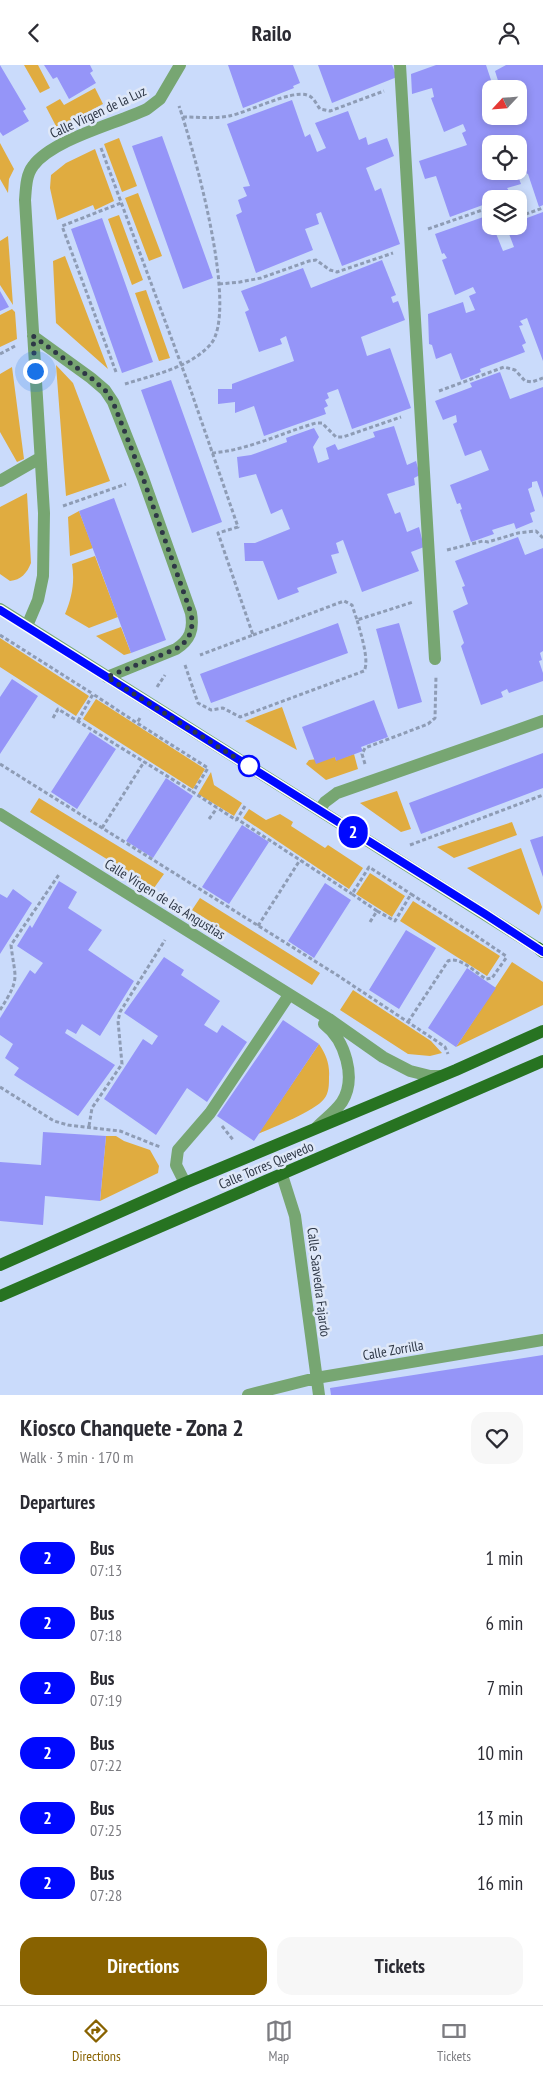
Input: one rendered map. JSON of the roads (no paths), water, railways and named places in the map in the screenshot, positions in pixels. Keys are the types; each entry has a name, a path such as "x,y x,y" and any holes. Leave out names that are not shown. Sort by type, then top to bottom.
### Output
{"main road":[{"name":"Calle Torres Quevedo","path":"0,1265 185,1183 456,1071 543,1031"},
{"name":"Calle Torres Quevedo","path":"0,1296 543,1061"}],"street":[{"name":"Calle Virgen de la Luz","path":"27,626 38,600 43,576 44,513 25,200 28,178 32,168 42,157 57,147 147,109 160,99 180,65"},
{"path":"400,65 435,659"},
{"path":"33,336 105,390 119,415 191,613 193,624 190,635 185,643 176,649 107,677"},
{"path":"0,481 40,459"},
{"path":"0,609 542,950"},
{"path":"320,810 325,802 337,793 543,721"},
{"name":"Calle Virgen de las Angustias","path":"0,814 176,923 403,1068 421,1074 441,1076"},
{"path":"185,1183 176,1165 181,1144 195,1133 210,1113 289,995"},
{"name":"Calle Virgen de las Angustias","path":"313,1011 334,1032 341,1043 347,1069 347,1093 341,1103 316,1128"},
{"name":"Calle Saavedra Fajardo","path":"282,1175 295,1216 319,1395"},
{"name":"Calle Zorrilla","path":"248,1395 316,1379 543,1340"}]}
